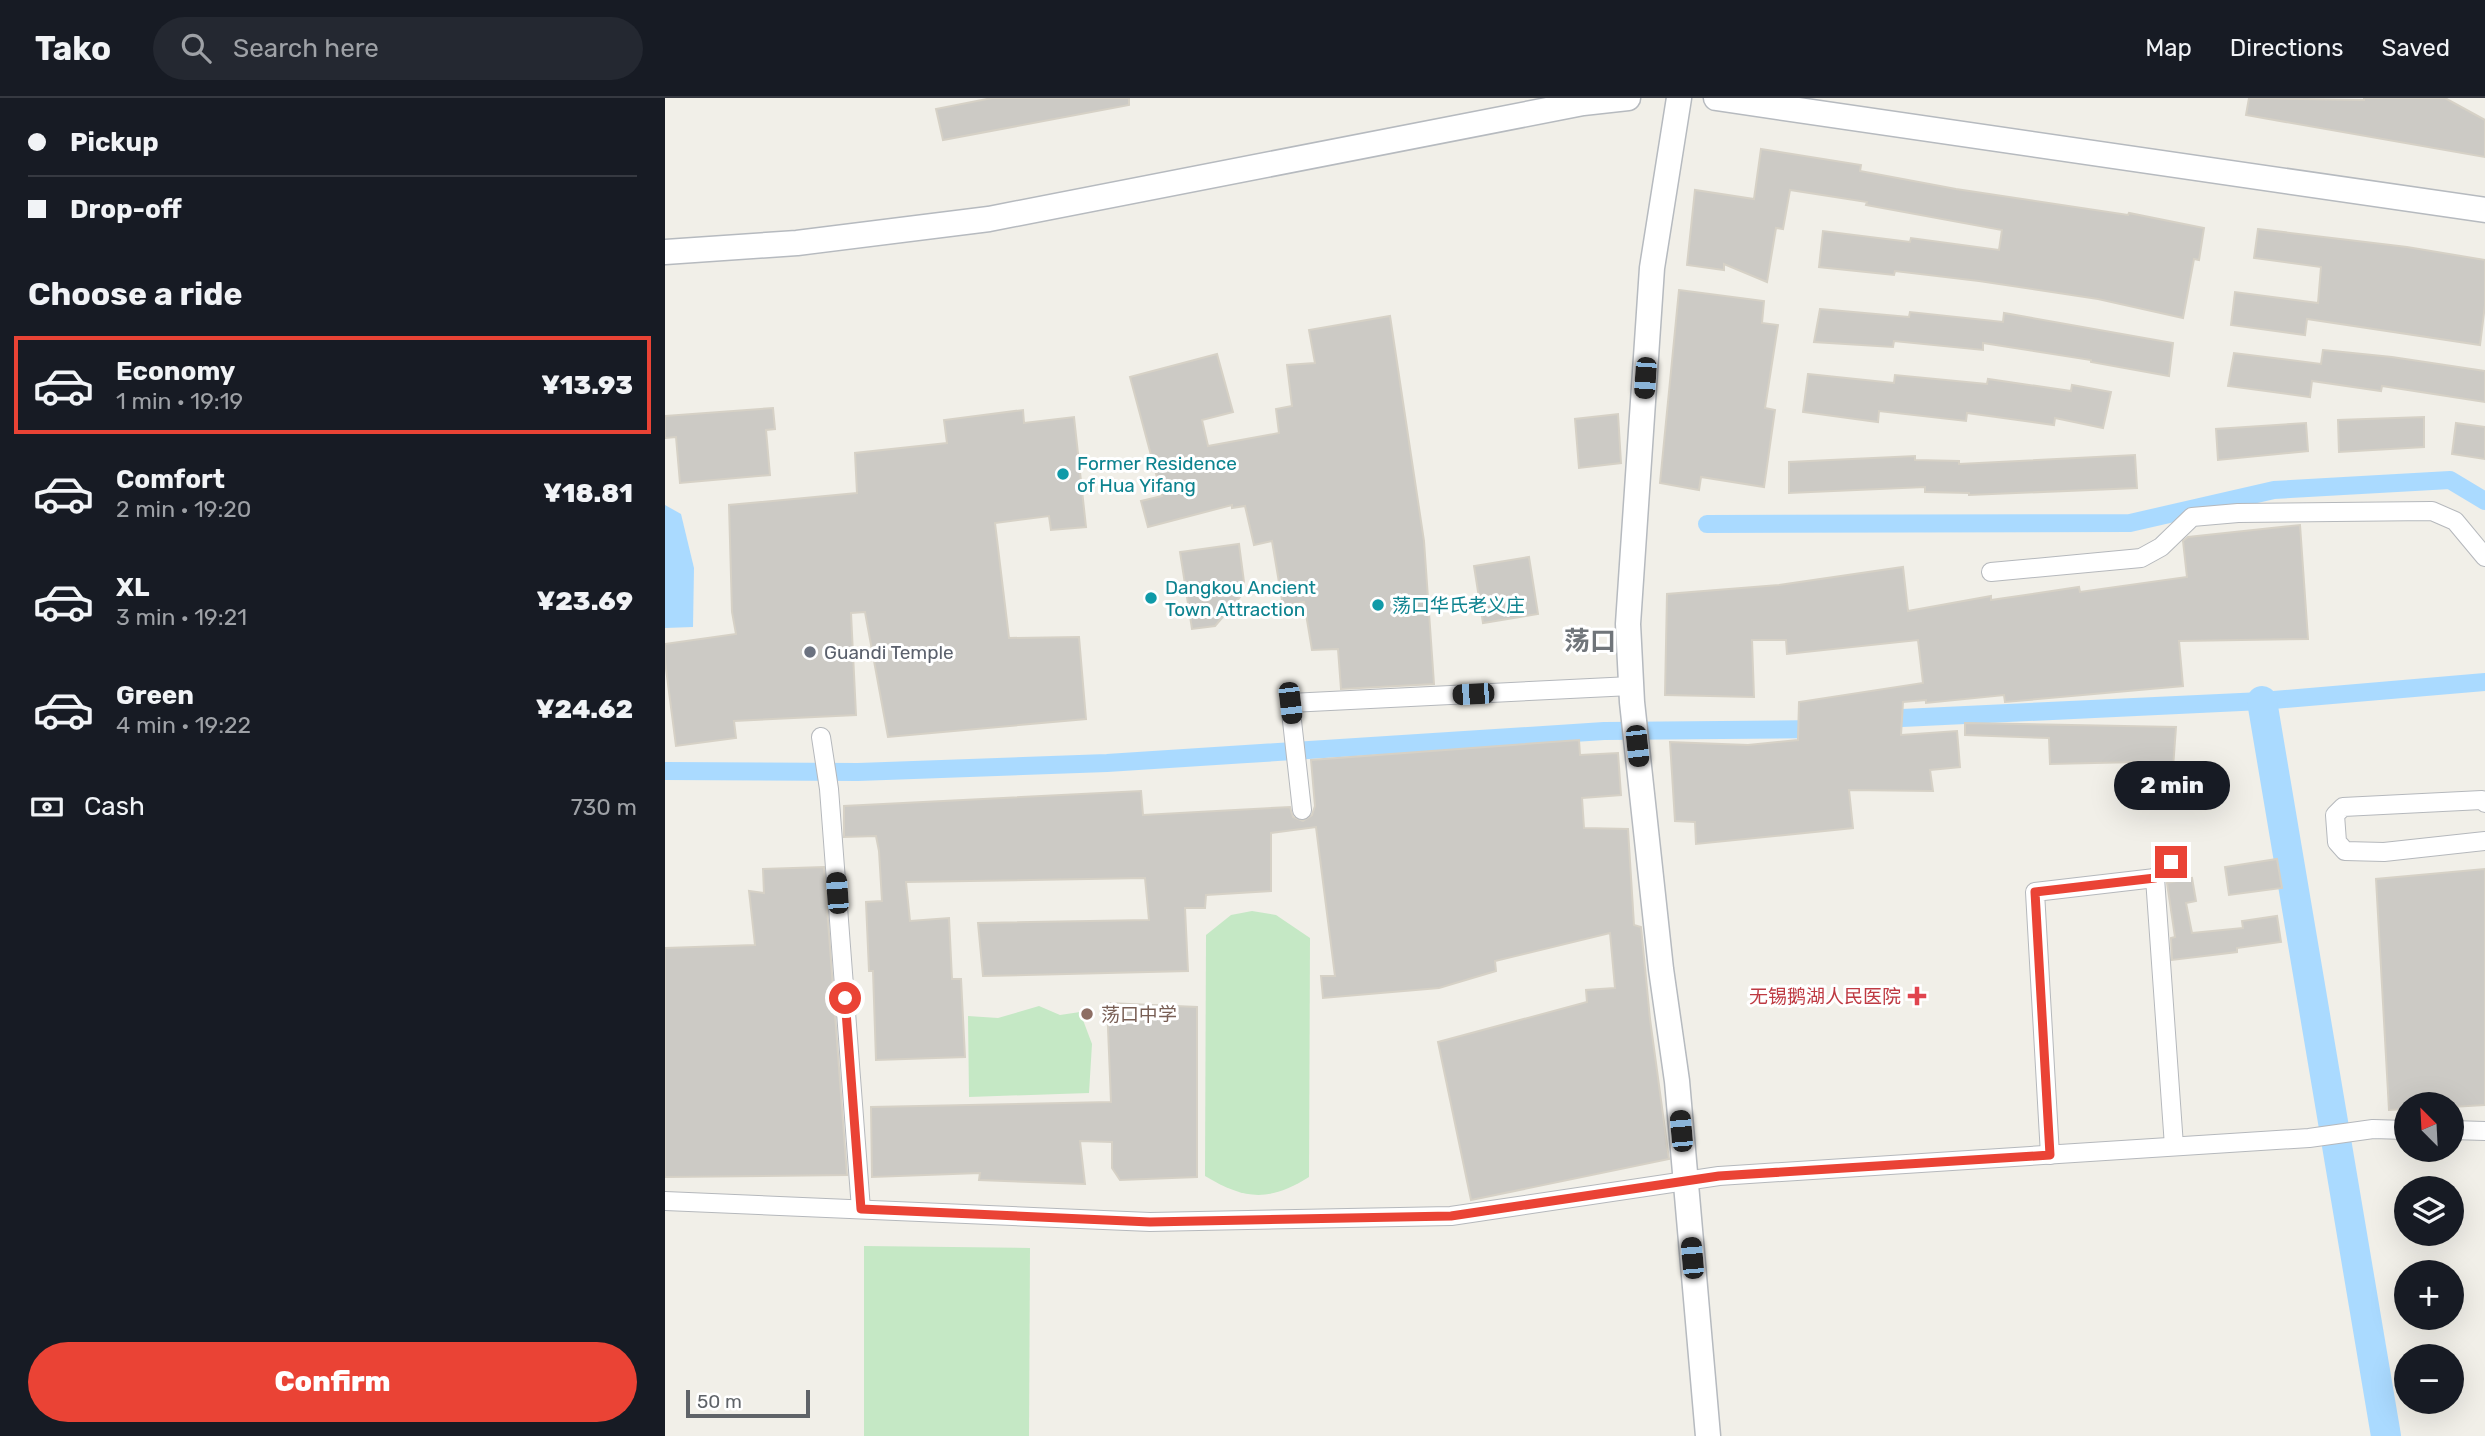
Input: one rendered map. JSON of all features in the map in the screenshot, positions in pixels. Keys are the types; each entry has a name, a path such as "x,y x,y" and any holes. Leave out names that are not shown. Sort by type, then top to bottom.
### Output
{"street":[{"path":"665,251 797,243 989,219 1583,103 1628,98"},
{"path":"1679,98 1652,268 1628,624 1639,768 1661,969 1677,1081 1708,1436"},
{"path":"1716,98 2485,210"},
{"path":"1991,572 2141,558 2161,547 2192,517 2238,513 2432,510 2455,521 2485,557"},
{"path":"1302,810 1290,703 1632,694"},
{"path":"821,737 829,789 861,1209"},
{"path":"2485,803 2482,800 2343,807 2335,815 2337,842 2345,851 2383,852 2485,841"},
{"path":"2050,1155 2035,892 2155,878 2171,862"},
{"path":"2155,878 2174,1146"},
{"path":"665,1201 1150,1222 1451,1216 1719,1176 2309,1138 2373,1129 2394,1130"},
{"path":"2464,1130 2485,1131"}],"green space":[{"path":"1252,911 1276,915 1310,938 1309,1177 1282,1191 1257,1195 1233,1190 1205,1176 1206,935 1231,915"},
{"path":"1039,1006 1060,1015 1080,1012 1092,1044 1089,1093 969,1097 968,1016 998,1018"},
{"path":"864,1246 1030,1248 1029,1436 864,1436"}],"water":[{"path":"665,505 681,514 694,568 693,627 665,628"}],"building":[{"path":"992,98 1129,98 1129,105 943,140 936,109"},
{"path":"2249,98 2445,98 2485,120 2485,157 2246,115"},
{"path":"1761,149 1861,165 1860,171 1956,189 2128,215 2129,213 2204,228 2199,260 2194,259 2183,318 2098,299 1979,281 1895,271 1894,275 1819,267 1823,231 1910,242 1911,238 1999,250 2002,230 1866,205 1867,202 1790,190 1783,229 1776,228 1767,282 1724,264 1724,270 1687,265 1695,190 1754,199"},
{"path":"2258,229 2407,247 2485,260 2485,305 2480,345 2307,319 2305,335 2231,325 2235,292 2318,303 2321,267 2254,258"},
{"path":"1679,290 1764,301 1762,323 1778,325 1765,408 1775,410 1764,487 1701,477 1699,490 1660,483"},
{"path":"1820,309 1909,317 1910,312 2003,322 2004,313 2173,343 2169,376 2091,360 1983,343 1983,350 1894,341 1893,347 1814,342"},
{"path":"1390,316 1424,541 1434,684 1341,689 1338,649 1312,650 1304,602 1283,606 1272,541 1254,545 1245,506 1232,508 1232,505 1148,527 1141,501 1162,496 1130,377 1217,354 1233,412 1202,420 1208,446 1279,433 1276,409 1292,406 1287,365 1315,363 1309,330"},
{"path":"2323,350 2485,371 2485,402 2382,386 2381,391 2312,381 2310,397 2228,386 2234,353 2321,364"},
{"path":"1808,374 1894,383 1895,375 1987,384 1988,379 2071,391 2072,385 2111,392 2103,428 2055,418 2054,425 1967,413 1966,421 1879,411 1878,422 1803,412"},
{"path":"773,408 775,429 766,430 770,475 680,483 676,437 665,438 665,416"},
{"path":"1023,410 1024,423 1074,417 1086,527 1051,530 1049,516 995,523 1009,638 1079,637 1086,719 888,737 865,612 851,613 856,715 734,721 736,738 676,746 665,644 736,634 732,612 729,505 857,493 855,453 947,443 944,420"},
{"path":"1618,414 1621,463 1579,468 1575,419"},
{"path":"2424,417 2424,447 2339,452 2338,420"},
{"path":"2306,423 2308,451 2218,460 2216,429"},
{"path":"2456,423 2485,427 2485,459 2452,454"},
{"path":"2135,455 2137,488 1969,495 1925,492 1925,487 1789,493 1789,462 1915,456 1915,460 1959,461 1959,464"},
{"path":"2300,525 2308,639 2179,641 2183,686 2005,702 2004,695 1926,703 1926,700 1903,702 1901,735 1957,731 1960,767 1930,770 1933,791 1849,790 1853,828 1696,844 1695,822 1675,821 1670,742 1748,745 1798,740 1799,702 1923,683 1918,640 1787,654 1786,640 1752,640 1754,697 1665,695 1667,594 1779,585 1903,567 1908,611 1991,596 1991,600 2079,587 2080,592 2187,577 2183,541 2188,537"},
{"path":"1239,544 1244,582 1240,597 1215,626 1192,629 1180,552"},
{"path":"1529,557 1538,614 1483,623 1474,566"},
{"path":"1965,723 2176,727 2172,782 2141,783 2140,762 2050,764 2049,738 1965,735"},
{"path":"1579,740 1580,755 1618,753 1621,795 1582,798 1584,828 1628,829 1634,925 1641,927 1669,1159 1471,1200 1438,1042 1587,1002 1586,990 1615,988 1610,933 1495,961 1496,971 1439,988 1323,998 1321,976 1335,976 1316,827 1271,833 1271,891 1206,895 1205,908 1185,908 1188,971 983,976 978,923 1149,920 1145,878 906,882 910,921 949,918 952,979 961,979 965,1057 876,1060 873,971 869,971 866,902 882,901 879,851 876,836 844,837 844,806 1141,791 1143,815 1290,807 1293,817 1303,821 1312,815 1315,806 1311,760"},
{"path":"2277,859 2282,888 2229,895 2225,867"},
{"path":"824,867 847,1175 665,1177 665,948 755,945 749,891 764,893 763,869"},
{"path":"2485,869 2485,1105 2464,1106 2464,1092 2394,1092 2394,1110 2389,1110 2376,879"},
{"path":"2192,878 2196,901 2186,903 2192,933 2243,928 2242,921 2277,916 2281,942 2237,948 2237,952 2172,960 2171,938 2175,937 2167,883"},
{"path":"1107,1003 1197,1007 1197,1177 1120,1180 1112,1168 1112,1142 1080,1141 1085,1184 979,1180 980,1173 872,1177 871,1107 1111,1102"}],"waterway":[{"path":"1707,524 2130,523 2274,490 2450,480 2485,501"},
{"path":"1881,719 2262,701 2485,682"},
{"path":"2262,701 2386,1436"},
{"path":"665,771 858,772 1107,763 1604,731 1822,729"}],"place":[{"name":"Former Residence of Hua Yifang","path":"1063,474"},
{"name":"Dangkou Ancient Town Attraction","path":"1151,598"},
{"name":"荡口华氏老义庄","path":"1378,605"},
{"name":"Guandi Temple","path":"810,652"},
{"name":"无锡鹅湖人民医院","path":"1917,996"},
{"name":"荡口中学","path":"1087,1014"}],"district":[{"name":"荡口","path":"1590,641"}],"route":[{"path":"845,998 861,1209 1150,1222 1451,1216 1719,1176 2050,1155 2035,892 2155,878 2171,862"}]}
